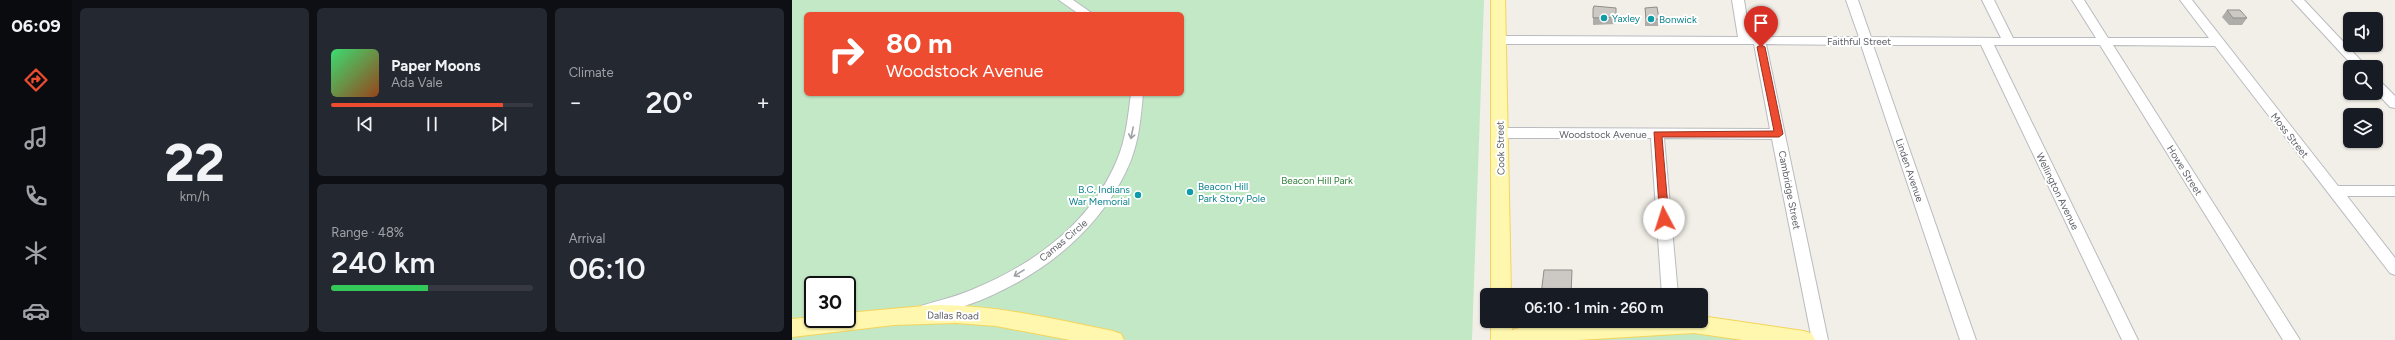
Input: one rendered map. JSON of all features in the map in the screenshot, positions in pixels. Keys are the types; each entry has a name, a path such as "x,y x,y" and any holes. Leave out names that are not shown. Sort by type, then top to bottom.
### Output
{"main road":[{"name":"Cook Street","path":"1498,0 1501,288"},
{"name":"Dallas Road","path":"792,328 913,315 956,314 1000,318 1113,340"},
{"path":"1708,326 1804,340"},
{"path":"1501,328 1502,340"},
{"path":"1510,340 1546,334 1615,328"}],"street":[{"path":"1065,0 1084,12"},
{"name":"Cambridge Street","path":"1738,0 1752,41 1779,134 1820,340"},
{"name":"Linden Avenue","path":"1852,0 1968,340"},
{"path":"1988,0 2009,42"},
{"name":"Howe Street","path":"2078,0 2292,340"},
{"name":"Moss Street","path":"2186,0 2395,269"},
{"path":"2298,0 2354,60"},
{"name":"Faithful Street","path":"1499,40 2218,42"},
{"name":"Wellington Avenue","path":"1986,42 2130,340"},
{"path":"2383,91 2395,104"},
{"name":"Camas Circle","path":"913,315 976,295 1004,282 1044,256 1077,230 1101,203 1121,170 1133,129 1136,96"},
{"name":"Woodstock Avenue","path":"1499,134 1779,134"},
{"path":"1657,134 1669,288"},
{"path":"2334,191 2395,191"}],"green space":[{"name":"Beacon Hill Park","path":"792,0 1484,0 1472,340 792,340"},
{"path":"1694,332 1751,340 1566,340"}],"building":[{"path":"1594,6 1616,8 1616,17 1593,18"},
{"path":"1657,7 1659,19 1646,19 1645,8"},
{"path":"2227,10 2240,10 2247,18 2233,18"},
{"path":"1544,270 1572,270 1571,288 1542,288"}],"place":[{"name":"Yaxley","path":"1604,18"},
{"name":"Bonwick","path":"1651,19"},
{"name":"Beacon Hill Park Story Pole","path":"1190,192"},
{"name":"B.C. Indians War Memorial","path":"1138,195"}],"route":[{"path":"1664,219 1657,134 1779,134 1761,47"}]}
